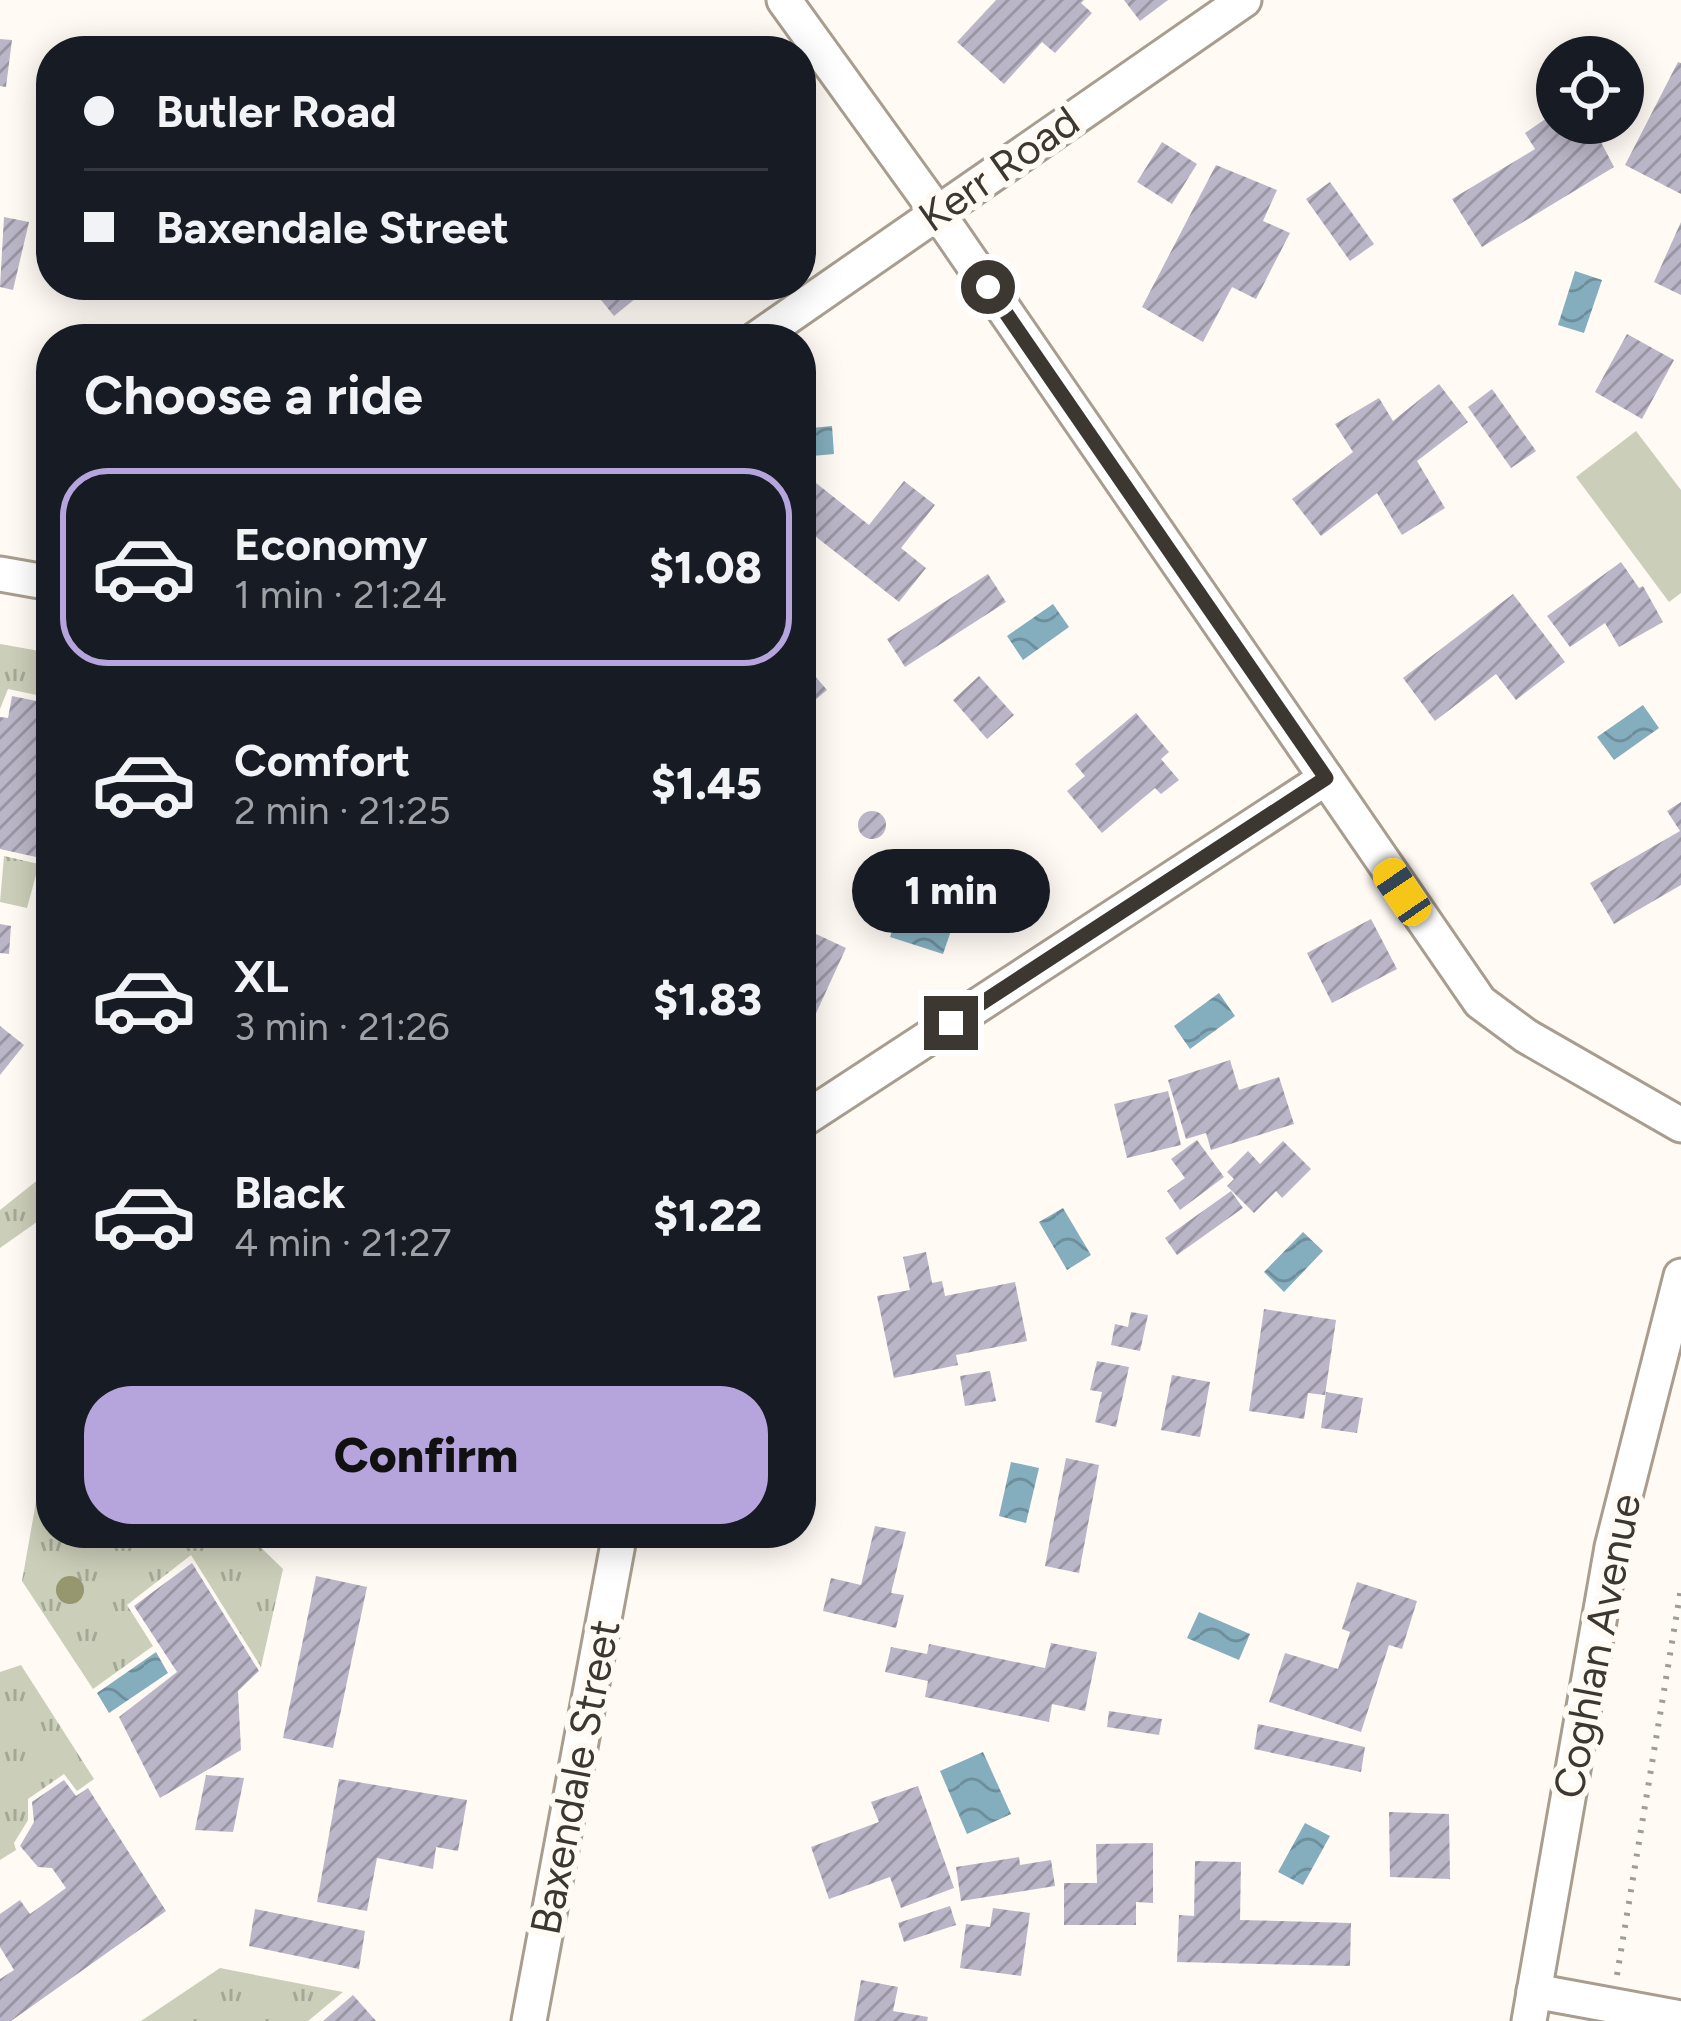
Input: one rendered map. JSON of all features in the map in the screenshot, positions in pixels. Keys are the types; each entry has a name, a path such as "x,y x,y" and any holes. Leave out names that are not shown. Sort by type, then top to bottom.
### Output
{"street":[{"path":"784,0 810,36"},
{"name":"Kerr Road","path":"816,297 1244,0"},
{"path":"816,44 937,212 1480,1002 1526,1036 1681,1125"},
{"name":"Kerr Road","path":"777,324 812,300"},
{"path":"0,574 36,580"},
{"path":"816,1110 1326,778"},
{"name":"Coghlan Avenue","path":"1531,2006 1612,1547 1681,1276"},
{"name":"Baxendale Street","path":"529,2021 617,1548"},
{"path":"1531,2006 1611,2006 1681,2018"}],"path":[{"path":"1611,2006 1681,1588"}],"green space":[{"path":"1636,431 1681,490 1681,593 1669,602 1576,477"},
{"path":"0,644 36,650 36,695 8,689 0,709"},
{"path":"4,856 36,863 27,908 0,902"},
{"path":"36,1181 36,1223 0,1248 0,1210"},
{"path":"36,1502 36,1548 261,1548 283,1569 261,1667 191,1555 127,1605 153,1646 93,1689 22,1581"},
{"path":"21,1665 94,1779 77,1791 64,1774 28,1799 28,1820 14,1843 16,1850 0,1860 0,1672"},
{"path":"220,1968 343,1992 308,2021 141,2021"}],"water":[{"path":"1575,271 1602,280 1584,333 1558,325"},
{"path":"832,426 834,454 816,456 816,428"},
{"path":"1053,604 1069,627 1023,660 1007,636"},
{"path":"1643,705 1659,728 1614,760 1597,737"},
{"path":"899,910 952,928 943,954 890,937"},
{"path":"1219,993 1235,1016 1190,1049 1174,1026"},
{"path":"1063,1208 1091,1255 1067,1270 1039,1222"},
{"path":"1303,1232 1323,1251 1284,1292 1264,1272"},
{"path":"1011,1462 1039,1468 1026,1523 999,1516"},
{"path":"1199,1612 1250,1634 1239,1660 1187,1638"},
{"path":"156,1652 168,1673 109,1713 97,1693"},
{"path":"983,1752 1011,1814 967,1834 940,1771"},
{"path":"1305,1823 1330,1836 1303,1885 1278,1872"}],"building":[{"path":"996,0 1084,0 1081,3 1092,13 1055,53 1042,42 1004,84 957,42"},
{"path":"1124,0 1168,0 1140,21"},
{"path":"0,39 12,40 6,87 0,86"},
{"path":"1681,63 1681,194 1625,165 1636,144 1644,144 1644,128"},
{"path":"1536,125 1536,144 1602,144 1614,167 1482,247 1452,199 1535,149 1525,133"},
{"path":"1162,142 1197,164 1172,204 1137,182"},
{"path":"1216,165 1277,190 1263,221 1290,233 1256,299 1232,287 1203,342 1142,307"},
{"path":"1330,182 1374,244 1350,261 1306,199"},
{"path":"4,217 29,222 13,290 0,287"},
{"path":"1681,222 1681,295 1654,282"},
{"path":"601,300 634,300 614,316"},
{"path":"1627,334 1674,360 1642,419 1595,392"},
{"path":"1439,384 1468,422 1417,461 1445,508 1402,535 1377,493 1321,536 1292,499 1353,452 1335,424 1379,398 1393,421"},
{"path":"1492,389 1536,451 1511,468 1468,407"},
{"path":"904,481 935,505 901,548 926,568 899,602 816,537 816,483 869,525"},
{"path":"1621,562 1639,588 1643,586 1663,622 1619,647 1605,623 1570,647 1547,616"},
{"path":"988,574 1006,602 905,667 887,639"},
{"path":"1513,594 1565,662 1516,700 1496,674 1435,721 1403,678"},
{"path":"979,676 1014,715 987,739 953,700"},
{"path":"816,677 827,690 816,699"},
{"path":"12,696 36,701 36,857 0,849 0,717 8,718"},
{"path":"1136,713 1169,752 1161,759 1179,780 1161,794 1155,788 1102,833 1067,791 1085,776 1075,764"},
{"path":"1681,802 1681,885 1614,924 1590,883 1680,831 1667,811"},
{"path":"872,811 882,815 886,825 882,835 872,839 862,835 858,825 862,815"},
{"path":"1371,919 1397,969 1332,1003 1307,953"},
{"path":"0,924 11,926 9,954 0,953"},
{"path":"816,934 846,948 816,1013"},
{"path":"0,1026 24,1045 0,1075"},
{"path":"1230,1060 1239,1090 1279,1077 1294,1124 1211,1150 1206,1133 1186,1139 1168,1080"},
{"path":"1168,1091 1181,1145 1127,1158 1114,1104"},
{"path":"1197,1140 1224,1177 1180,1210 1167,1191 1185,1178 1171,1159"},
{"path":"1283,1141 1311,1169 1282,1198 1276,1191 1254,1213 1227,1186 1234,1179 1227,1172 1248,1151 1260,1164"},
{"path":"1231,1191 1243,1208 1177,1255 1165,1238"},
{"path":"926,1252 932,1283 942,1281 945,1296 1015,1282 1027,1341 956,1355 958,1365 894,1378 877,1296 910,1290 903,1257"},
{"path":"1264,1309 1336,1320 1325,1395 1308,1393 1304,1419 1249,1411"},
{"path":"1131,1312 1148,1315 1140,1351 1111,1345 1115,1324 1128,1327"},
{"path":"1097,1361 1129,1367 1116,1427 1095,1422 1102,1392 1090,1390"},
{"path":"990,1371 996,1401 965,1406 960,1376"},
{"path":"1172,1375 1210,1382 1200,1437 1161,1430"},
{"path":"1326,1392 1363,1398 1357,1433 1321,1428"},
{"path":"1066,1458 1099,1465 1079,1573 1045,1566"},
{"path":"875,1526 906,1532 891,1593 904,1595 896,1628 823,1611 831,1578 861,1585"},
{"path":"192,1563 259,1671 238,1691 241,1750 160,1798 119,1717 177,1672 134,1606"},
{"path":"316,1576 367,1587 333,1748 283,1738"},
{"path":"1357,1582 1417,1601 1402,1649 1389,1645 1361,1732 1269,1702 1285,1653 1338,1669 1350,1632 1342,1629"},
{"path":"1051,1643 1097,1652 1085,1711 1052,1704 1049,1722 925,1697 928,1681 885,1672 891,1647 927,1654 929,1644 1045,1668"},
{"path":"1109,1711 1162,1719 1159,1735 1107,1727"},
{"path":"1258,1724 1365,1747 1361,1772 1254,1749"},
{"path":"206,1775 244,1778 233,1832 195,1830"},
{"path":"339,1779 467,1800 458,1851 436,1847 433,1869 377,1858 367,1911 317,1902"},
{"path":"64,1780 76,1796 88,1788 166,1911 11,2021 0,2021 0,1979 14,1970 0,1947 0,1914 20,1900 30,1914 66,1888 52,1868 38,1867 20,1846 34,1822 32,1802"},
{"path":"918,1786 954,1888 901,1908 890,1877 829,1899 811,1847 879,1822 871,1802"},
{"path":"1389,1812 1449,1814 1450,1879 1390,1877"},
{"path":"1153,1843 1153,1903 1136,1902 1136,1925 1064,1925 1064,1883 1097,1883 1096,1844"},
{"path":"1019,1857 1020,1865 1051,1860 1055,1886 961,1901 956,1867"},
{"path":"1195,1861 1241,1862 1240,1920 1351,1923 1350,1966 1177,1962 1179,1915 1194,1916"},
{"path":"950,1906 956,1925 904,1942 898,1923"},
{"path":"993,1908 1030,1913 1021,1976 960,1968 966,1924 990,1927"},
{"path":"255,1909 365,1931 359,1969 249,1946"},
{"path":"861,1980 898,1987 893,2011 928,2017 927,2021 854,2021"},
{"path":"353,1995 376,2021 323,2021"}],"route":[{"path":"951,1023 1326,778 988,287"}]}
